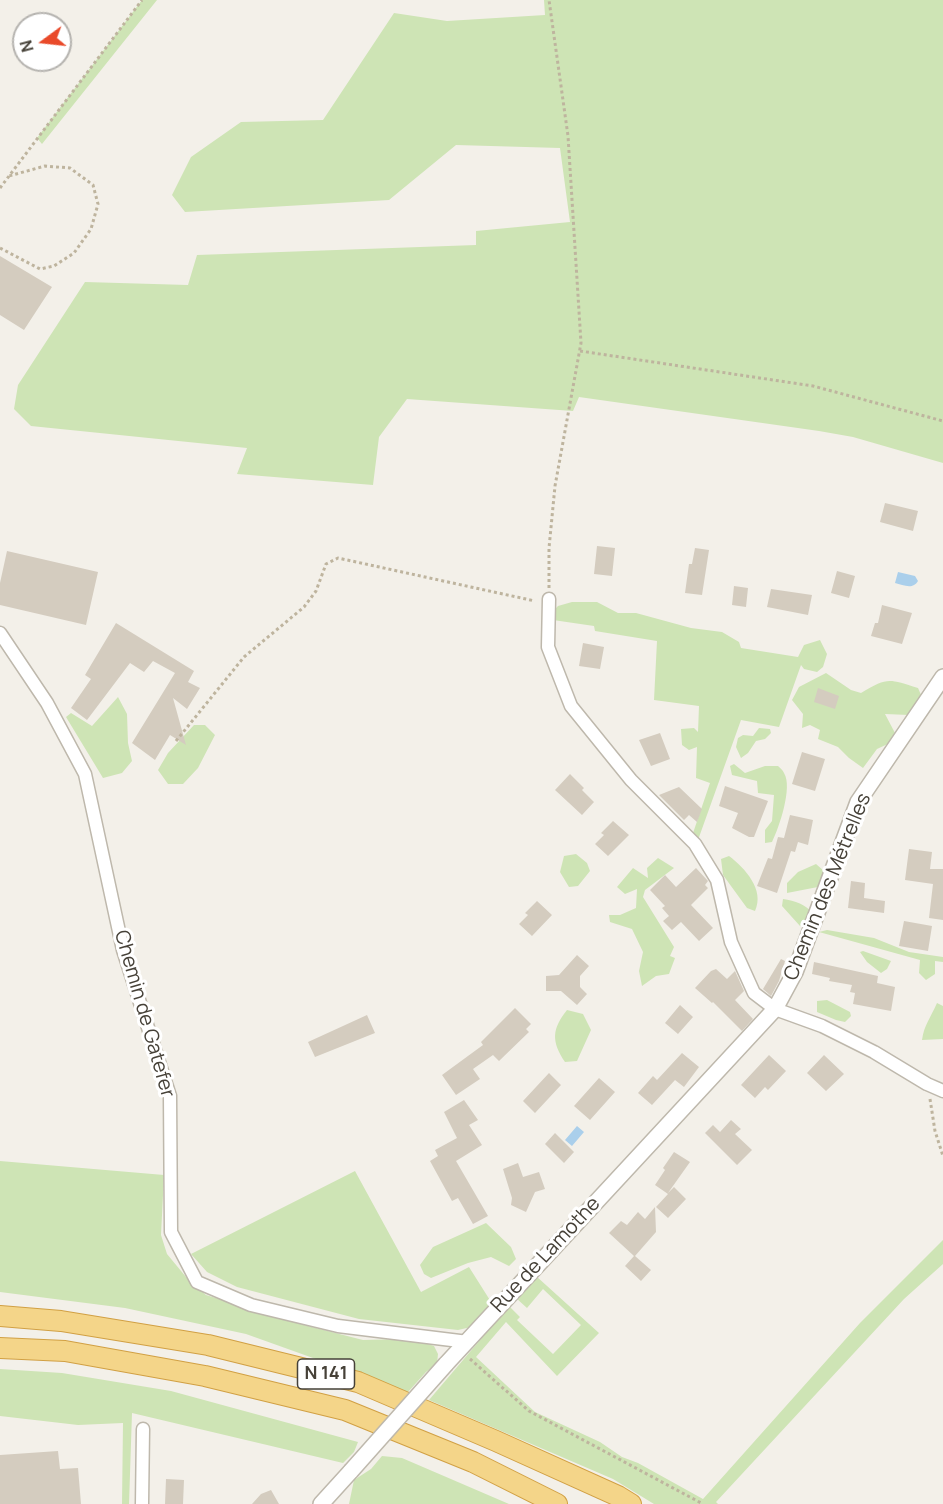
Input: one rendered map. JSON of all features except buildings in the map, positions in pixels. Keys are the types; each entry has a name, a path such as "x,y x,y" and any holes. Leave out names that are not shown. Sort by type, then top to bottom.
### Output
{"highway":[{"name":"N 141","path":"0,1316 61,1321 208,1345 357,1382 496,1441 631,1504"},
{"name":"N 141","path":"0,1348 65,1351 194,1374 345,1410 473,1462 557,1504"}],"street":[{"path":"549,599 548,647 571,706 630,780 695,844 717,880 731,942 754,993 775,1009 822,1026 943,1091"},
{"name":"Chemin de Gatefer","path":"0,633 47,703 86,774 123,950 170,1096 171,1232 198,1282 251,1305 338,1326 464,1346"},
{"name":"Chemin des Métrelles","path":"775,1009 795,972 858,802 943,677"},
{"name":"Rue de Lamothe","path":"321,1504 495,1310 775,1009"},
{"path":"142,1504 143,1429"}],"path":[{"path":"0,188 142,0"},
{"path":"176,741 244,657 304,607 316,591 326,564 338,558 536,601 549,599 549,548 555,486 579,351 580,331 568,136 549,0"},
{"path":"0,248 40,269 54,266 74,253 91,229 98,204 93,185 70,168 45,166 9,176"},
{"path":"579,351 813,386 943,421"},
{"path":"927,1084 935,1131 943,1156"},
{"path":"464,1346 529,1411 703,1504"}],"green space":[{"path":"142,0 157,0 42,144 37,138"},
{"path":"544,0 943,0 943,463 853,437 579,397 573,411 407,399 379,437 373,485 237,474 247,448 31,426 14,409 18,385 85,282 188,285 197,255 476,245 476,231 570,222 560,148 456,145 389,200 185,212 172,195 191,157 241,122 323,120 394,13 447,21 545,15"},
{"path":"572,602 597,602 618,613 636,613 691,628 722,632 739,642 741,648 798,657 804,645 820,640 827,654 823,667 817,672 804,669 801,665 779,727 741,720 698,840 692,836 710,783 696,778 697,747 689,750 682,745 681,729 694,728 698,732 699,706 654,700 657,641 595,631 594,626 553,620 552,612 558,606"},
{"path":"826,673 851,690 861,693 877,684 894,681 918,688 922,697 909,715 885,714 895,733 892,742 877,749 863,768 838,747 818,739 820,730 810,725 802,728 803,714 792,700 799,687"},
{"path":"118,697 127,714 128,743 132,761 122,773 103,778 66,717 71,713 92,726"},
{"path":"194,725 205,725 215,735 198,768 183,784 168,784 158,770 168,753"},
{"path":"759,728 770,729 771,733 765,739 756,741 748,753 741,758 736,747 738,738 743,735 753,736"},
{"path":"734,764 745,773 765,766 778,766 784,772 786,797 772,842 765,843 765,830 772,821 774,795 758,793 757,781 732,775 730,766"},
{"path":"576,854 587,863 590,871 578,886 569,887 560,872 564,856"},
{"path":"729,856 752,880 757,895 755,911 747,908 723,875 721,859"},
{"path":"658,858 674,868 645,890 643,897 674,947 670,956 675,958 669,974 656,976 642,986 639,971 643,952 632,929 610,922 609,915 620,915 636,908 637,889 625,894 617,887 633,868 648,878 647,868"},
{"path":"816,864 824,871 823,886 787,893 787,883 798,872"},
{"path":"783,899 807,908 813,914 809,924 800,926 782,906"},
{"path":"827,930 874,938 909,952 943,957 943,962 935,961 935,974 926,980 919,973 920,960 819,932"},
{"path":"860,952 891,961 887,969 881,973 867,962"},
{"path":"827,1000 850,1012 851,1016 845,1022 817,1012 817,1001"},
{"path":"937,1003 943,1006 943,1039 922,1040 926,1025"},
{"path":"567,1010 583,1014 591,1030 577,1061 565,1062 557,1048 555,1035 558,1023"},
{"path":"0,1161 164,1175 161,1235 167,1254 186,1277 206,1295 304,1325 363,1340 402,1339 422,1342 434,1346 438,1354 437,1364 426,1372 408,1392 246,1334 125,1308 0,1292"},
{"path":"355,1171 421,1292 469,1267 493,1305 471,1327 458,1330 359,1319 237,1287 207,1272 191,1254"},
{"path":"486,1223 511,1247 516,1259 509,1266 491,1257 468,1263 431,1278 424,1274 420,1265 433,1247"},
{"path":"943,1240 943,1264 904,1299 716,1502 718,1504 654,1504 613,1479 429,1400 509,1306 520,1317 517,1320 553,1354 581,1325 543,1289 527,1308 516,1298 536,1276 599,1333 557,1376 506,1322 476,1357 535,1412 600,1442 622,1457 638,1463 703,1499 860,1323"},
{"path":"0,1369 62,1373 171,1391 358,1442 354,1452 343,1463 132,1413 129,1504 122,1504 123,1423 78,1425 0,1416"},
{"path":"382,1456 402,1458 509,1504 349,1504 354,1480 371,1469"}],"water":[{"path":"898,572 915,576 918,581 911,586 895,583"},
{"path":"577,1126 584,1132 572,1146 565,1140"}]}
